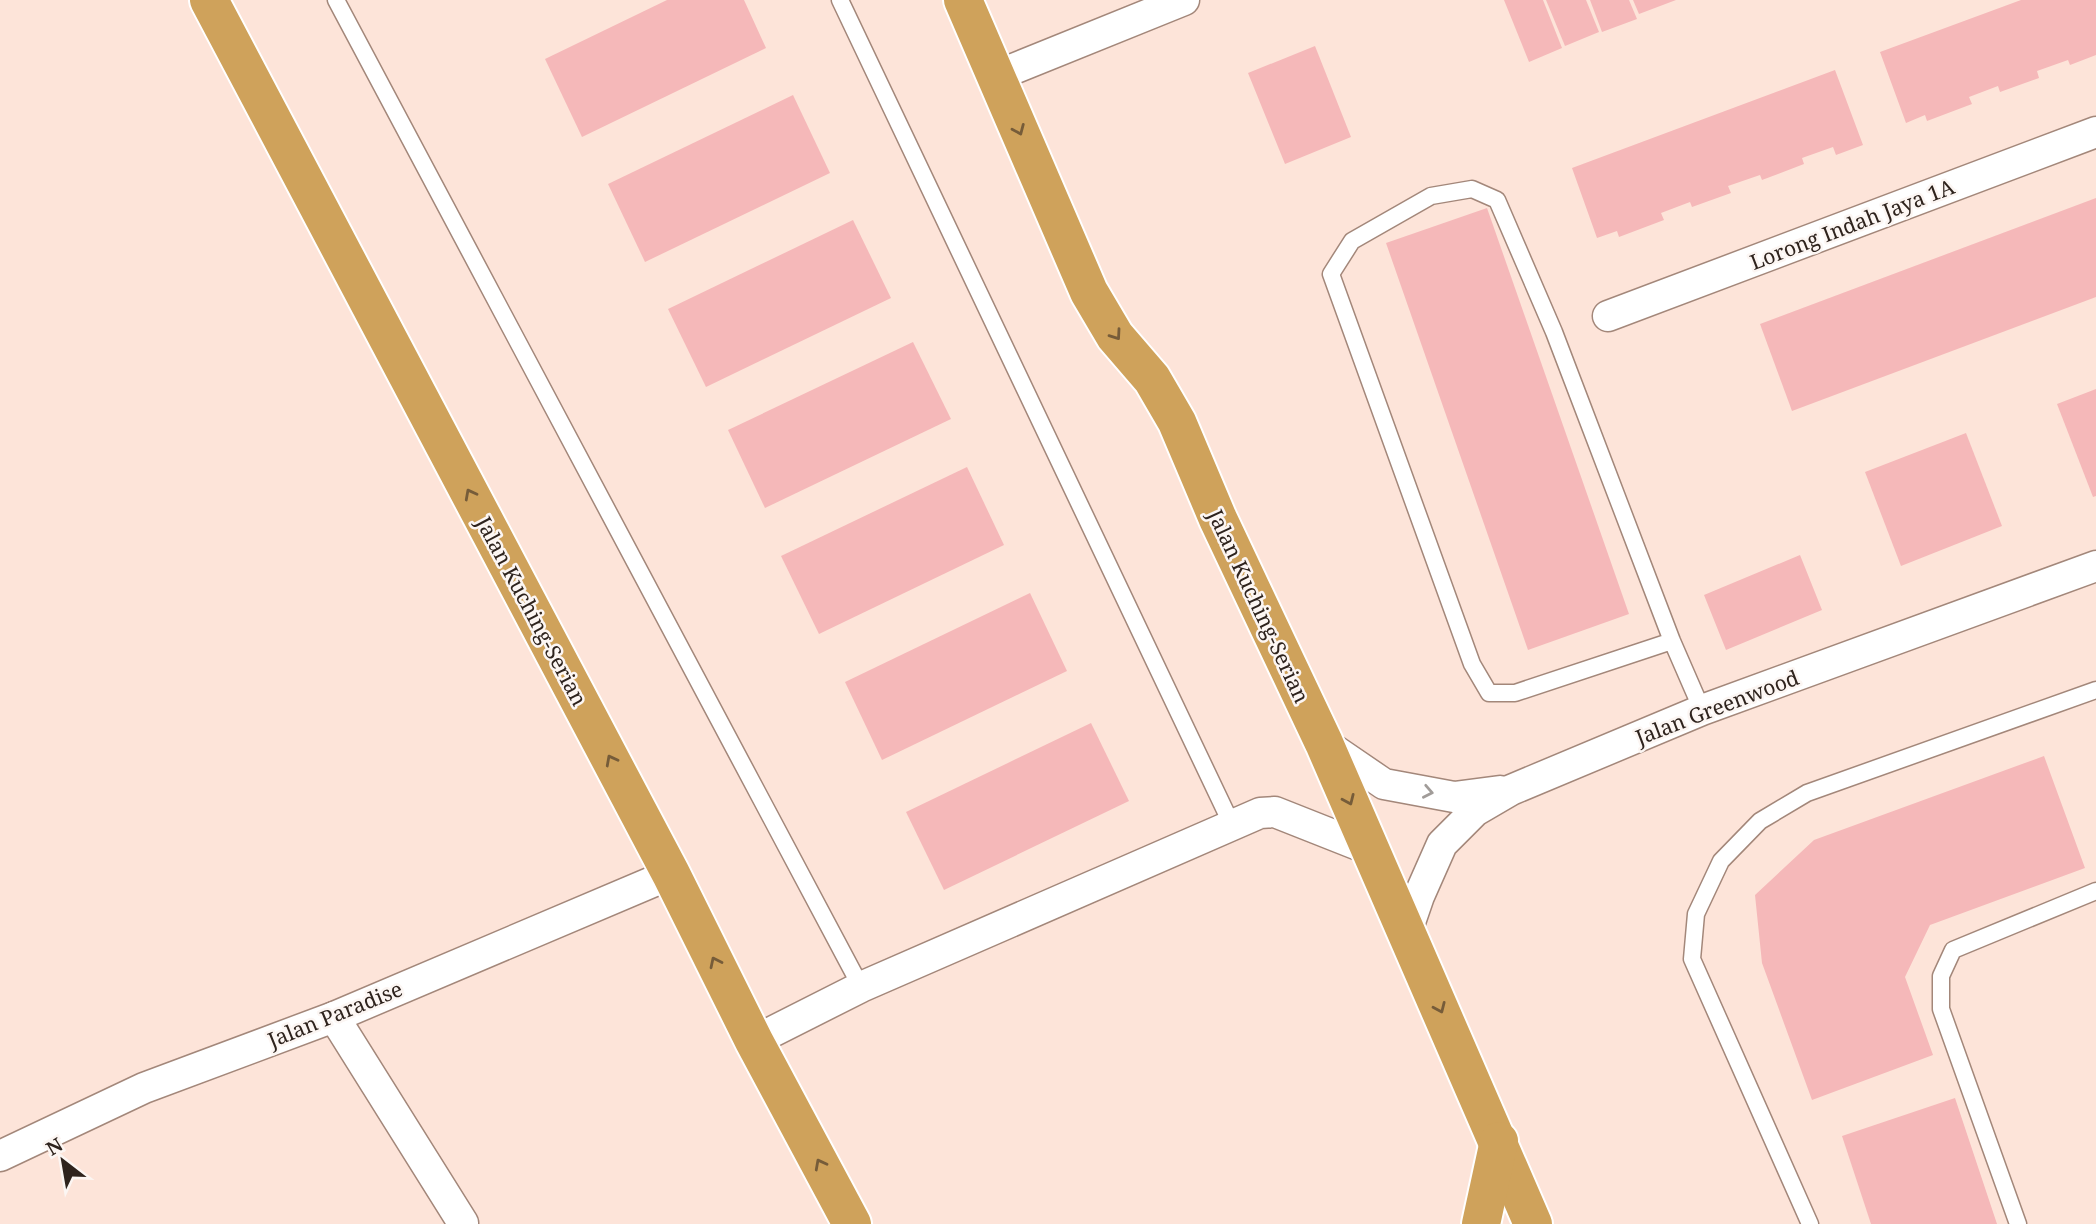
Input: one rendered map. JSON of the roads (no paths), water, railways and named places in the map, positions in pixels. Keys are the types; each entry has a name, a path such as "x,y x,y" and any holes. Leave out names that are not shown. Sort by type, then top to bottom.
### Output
{"highway":[{"name":"Jalan Kuching-Serian","path":"209,0 671,874 754,1041 852,1224"},
{"name":"Jalan Kuching-Serian","path":"963,0 1089,292 1115,336 1152,379 1177,422 1218,519 1324,743 1533,1224"},
{"path":"1482,1224 1499,1141"}],"street":[{"path":"996,76 1184,0"},
{"name":"Lorong Indah Jaya 1A","path":"1608,316 2096,132"},
{"name":"Jalan Greenwood","path":"1406,931 1442,844 1475,811 1511,790 1702,710 2096,566"},
{"path":"1324,743 1384,784 1454,797 1511,790"},
{"path":"754,1041 861,987 1260,813 1275,812 1371,850"},
{"name":"Jalan Paradise","path":"0,1156 144,1088 334,1017 671,874"},
{"path":"334,1017 463,1223"}],"lane":[{"path":"336,0 861,987"},
{"path":"840,0 1233,825"},
{"path":"1672,641 1515,693 1489,693 1472,664 1331,274 1352,242 1431,196 1472,189 1497,200 1554,332 1672,641 1702,710"},
{"path":"1810,1224 1692,959 1696,914 1721,861 1760,821 1807,793 2096,690"},
{"path":"2018,1224 1941,1009 1941,976 1953,950 2096,891"}]}
